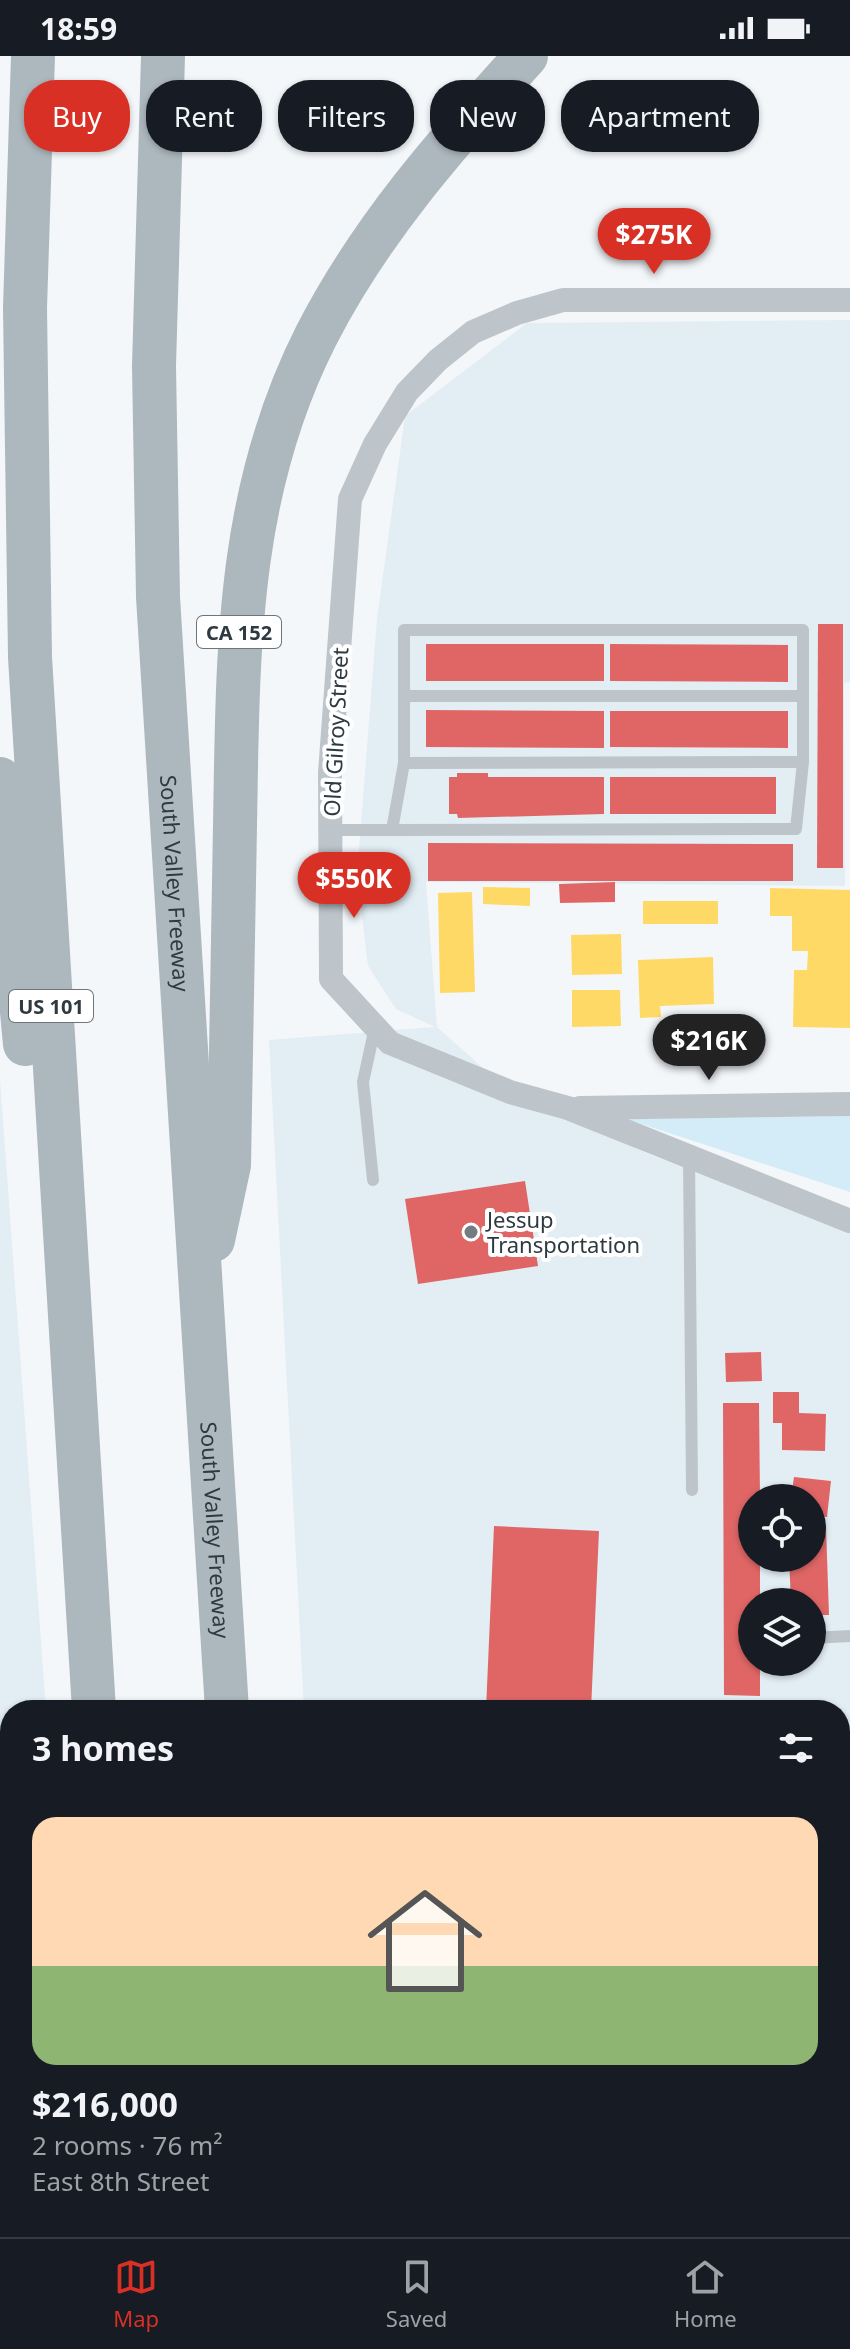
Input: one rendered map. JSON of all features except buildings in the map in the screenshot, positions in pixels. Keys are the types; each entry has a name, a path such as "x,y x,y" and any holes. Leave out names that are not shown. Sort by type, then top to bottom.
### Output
{"highway":[{"path":"20,56 25,308"},
{"name":"US 101","path":"33,56 25,308 30,657 94,1700"},
{"name":"South Valley Freeway","path":"163,56 155,248 154,496 170,832 203,1289 226,1700"},
{"name":"CA 152","path":"203,1289 229,1165 240,615 250,539 264,479 294,386 341,290 425,170 526,56"},
{"path":"0,779 93,1700"}],"street":[{"name":"Old Gilroy Street","path":"850,300 563,300 517,313 473,332 407,392 375,444 350,499 329,830 331,979 390,1043 510,1092 568,1108 850,1221"},
{"path":"568,1108 850,1104"}],"lane":[{"path":"329,830 392,830 796,829 803,762 803,630 404,630 404,763 392,830"},
{"path":"405,696 803,696"},
{"path":"404,763 803,762"},
{"path":"373,1180 363,1082 375,1027"},
{"path":"689,1156 692,1490"},
{"path":"826,1637 850,1636"}],"shaded area":[{"path":"850,320 850,682 844,683 845,886 426,882 437,1027 510,1092 653,1156 850,1225 850,1700 303,1700 269,1040 435,1027 396,1009 368,966 357,875 377,619 405,416 527,323"},
{"path":"0,1079 45,1700 0,1700"},
{"path":"850,1116 850,1192 626,1119"}],"place":[{"name":"Jessup Transportation","path":"471,1232"}]}
